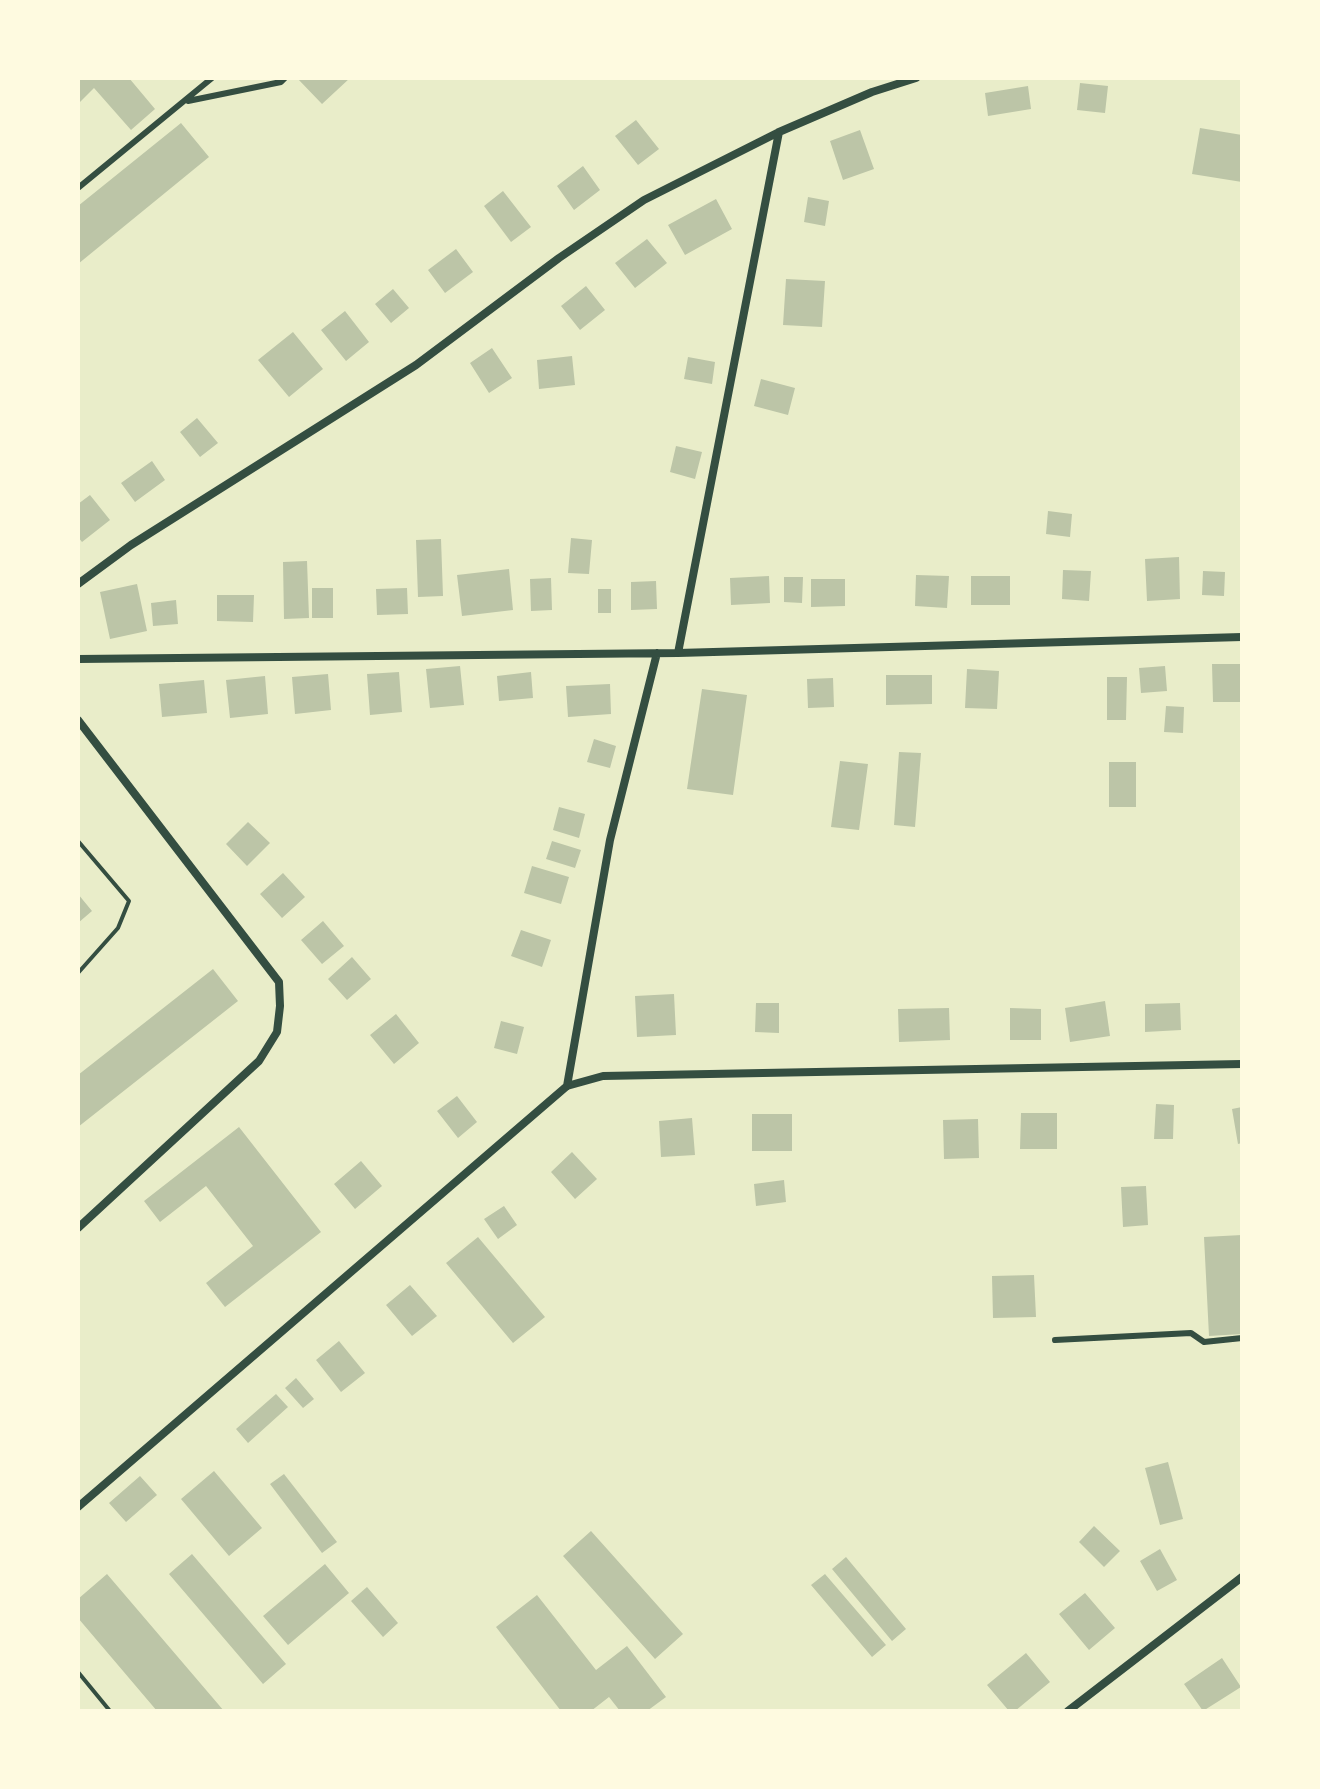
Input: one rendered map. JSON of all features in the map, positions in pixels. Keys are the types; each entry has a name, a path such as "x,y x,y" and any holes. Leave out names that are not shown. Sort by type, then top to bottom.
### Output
{"street":[{"path":"78,584 131,545 416,365 559,258 644,200 779,132 872,92 916,78"},
{"path":"678,653 779,132"},
{"path":"78,659 678,653 1242,637"},
{"path":"567,1086 610,840 657,653"},
{"path":"78,720 279,982 277,1032 259,1061 78,1228"},
{"path":"78,1507 567,1086 603,1076 1242,1064"},
{"path":"1068,1711 1242,1577"}],"lane":[{"path":"78,188 212,78"},
{"path":"185,102 281,82 285,78"},
{"path":"1055,1340 1191,1333 1204,1342 1242,1338"}],"path":[{"path":"78,841 129,901 118,928 78,973"},
{"path":"78,1672 110,1711"}],"building":[{"path":"78,78 129,78 155,109 131,130 94,88 78,104"},
{"path":"297,78 350,78 322,104"},
{"path":"1080,83 1108,86 1105,113 1077,110"},
{"path":"1028,86 1031,109 988,116 985,93"},
{"path":"636,120 659,149 638,165 615,136"},
{"path":"181,123 209,157 78,264 78,206"},
{"path":"1200,128 1242,135 1242,182 1192,174"},
{"path":"860,130 874,169 843,180 830,141"},
{"path":"583,166 600,190 574,210 557,186"},
{"path":"503,191 531,227 511,242 484,206"},
{"path":"808,197 829,201 825,226 804,222"},
{"path":"716,199 732,229 685,255 668,225"},
{"path":"647,239 667,263 635,288 615,263"},
{"path":"456,249 473,272 445,293 428,270"},
{"path":"786,279 825,281 822,327 783,325"},
{"path":"586,286 605,310 580,330 561,306"},
{"path":"393,289 409,308 391,323 375,304"},
{"path":"345,311 369,342 346,361 321,330"},
{"path":"293,332 323,369 289,397 258,360"},
{"path":"492,348 512,378 489,393 470,363"},
{"path":"572,356 575,385 539,389 537,360"},
{"path":"688,357 715,362 712,384 684,379"},
{"path":"761,379 795,388 788,415 754,406"},
{"path":"197,418 218,443 200,457 180,432"},
{"path":"676,446 702,452 695,479 670,472"},
{"path":"152,461 165,480 135,502 121,483"},
{"path":"90,495 110,520 82,542 78,537 78,504"},
{"path":"1048,511 1072,514 1070,537 1046,534"},
{"path":"571,538 592,540 589,574 568,573"},
{"path":"441,539 443,596 418,597 416,540"},
{"path":"1179,557 1180,599 1147,601 1145,559"},
{"path":"307,561 309,618 284,619 283,562"},
{"path":"509,569 513,610 462,616 457,575"},
{"path":"1063,570 1091,571 1089,601 1062,599"},
{"path":"1203,571 1225,572 1224,596 1202,595"},
{"path":"916,575 949,576 947,608 915,606"},
{"path":"769,576 770,603 731,605 730,578"},
{"path":"971,576 1010,576 1010,605 971,605"},
{"path":"784,577 803,577 802,603 784,602"},
{"path":"551,578 552,610 531,611 530,579"},
{"path":"811,579 845,579 845,606 811,607"},
{"path":"656,581 657,609 631,610 631,582"},
{"path":"137,584 147,631 110,639 100,592"},
{"path":"312,588 333,588 333,618 312,618"},
{"path":"407,588 408,614 377,615 376,589"},
{"path":"598,589 611,589 611,613 598,613"},
{"path":"217,595 254,595 253,622 217,621"},
{"path":"176,600 178,624 153,626 151,603"},
{"path":"1212,664 1242,664 1242,702 1213,702"},
{"path":"460,666 464,705 430,708 426,669"},
{"path":"1165,666 1167,691 1141,693 1139,668"},
{"path":"967,669 999,671 997,709 965,708"},
{"path":"399,672 402,712 370,715 367,674"},
{"path":"531,672 533,698 499,701 497,676"},
{"path":"328,674 331,710 295,714 292,677"},
{"path":"886,675 932,675 932,704 886,705"},
{"path":"265,676 268,714 230,718 226,680"},
{"path":"1107,677 1127,677 1126,720 1107,720"},
{"path":"833,678 834,707 808,708 807,679"},
{"path":"204,680 207,713 162,717 159,684"},
{"path":"610,684 611,714 568,717 566,686"},
{"path":"702,689 747,695 733,795 687,789"},
{"path":"1166,706 1184,707 1183,733 1164,732"},
{"path":"594,739 616,746 610,768 587,762"},
{"path":"899,752 921,753 915,827 894,825"},
{"path":"840,761 868,764 859,830 831,827"},
{"path":"1109,762 1136,762 1136,807 1109,807"},
{"path":"559,807 585,814 579,838 553,830"},
{"path":"248,822 270,843 247,866 226,844"},
{"path":"552,841 581,850 575,868 546,859"},
{"path":"532,866 569,877 561,904 524,893"},
{"path":"283,873 305,897 282,918 260,894"},
{"path":"78,894 92,911 78,923"},
{"path":"323,921 344,946 322,964 301,940"},
{"path":"521,930 551,940 542,967 511,956"},
{"path":"352,957 371,979 347,1000 328,979"},
{"path":"213,969 238,1001 78,1127 78,1075"},
{"path":"674,994 676,1035 637,1037 635,996"},
{"path":"1105,1001 1110,1036 1070,1042 1065,1008"},
{"path":"756,1003 779,1003 779,1033 755,1032"},
{"path":"1180,1003 1181,1030 1145,1032 1145,1004"},
{"path":"949,1008 950,1040 899,1042 898,1009"},
{"path":"1010,1008 1041,1009 1041,1040 1010,1040"},
{"path":"396,1014 419,1043 394,1064 370,1035"},
{"path":"501,1021 524,1027 517,1054 494,1048"},
{"path":"457,1096 477,1122 458,1138 437,1111"},
{"path":"1156,1104 1174,1105 1173,1139 1154,1139"},
{"path":"1242,1107 1242,1143 1238,1144 1232,1109"},
{"path":"1021,1113 1057,1113 1057,1149 1020,1149"},
{"path":"752,1114 792,1114 792,1151 752,1151"},
{"path":"692,1118 695,1155 661,1157 659,1121"},
{"path":"978,1119 979,1158 944,1159 943,1120"},
{"path":"239,1127 321,1232 225,1307 206,1283 253,1246 206,1186 160,1222 144,1201"},
{"path":"572,1152 597,1179 575,1199 551,1172"},
{"path":"361,1161 382,1186 355,1209 334,1184"},
{"path":"784,1180 786,1202 756,1206 754,1184"},
{"path":"1146,1186 1148,1225 1123,1227 1121,1187"},
{"path":"504,1206 517,1225 498,1239 484,1219"},
{"path":"1242,1235 1242,1334 1209,1336 1204,1237"},
{"path":"478,1237 545,1317 513,1343 446,1263"},
{"path":"1034,1275 1036,1317 993,1318 992,1276"},
{"path":"410,1285 437,1316 412,1336 386,1305"},
{"path":"339,1341 365,1373 341,1392 316,1360"},
{"path":"296,1378 314,1399 303,1408 285,1388"},
{"path":"276,1394 288,1407 248,1443 236,1429"},
{"path":"1168,1462 1183,1519 1160,1525 1145,1468"},
{"path":"214,1471 262,1528 229,1556 181,1499"},
{"path":"284,1474 337,1542 322,1553 270,1484"},
{"path":"140,1476 157,1495 126,1522 109,1503"},
{"path":"1094,1526 1120,1551 1104,1567 1079,1542"},
{"path":"591,1531 683,1634 655,1659 563,1556"},
{"path":"1160,1549 1177,1580 1157,1591 1140,1561"},
{"path":"192,1554 286,1664 263,1684 169,1574"},
{"path":"846,1557 906,1629 892,1641 832,1569"},
{"path":"325,1564 349,1593 288,1645 263,1616"},
{"path":"107,1574 224,1711 157,1711 78,1618 78,1599"},
{"path":"825,1574 886,1645 872,1657 811,1585"},
{"path":"367,1587 398,1623 383,1637 351,1601"},
{"path":"1085,1593 1115,1628 1089,1650 1059,1614"},
{"path":"537,1595 596,1670 627,1646 666,1697 647,1711 620,1711 609,1697 591,1711 561,1711 496,1627"},
{"path":"1026,1653 1050,1682 1015,1711 1009,1711 987,1685"},
{"path":"1222,1658 1241,1687 1203,1711 1184,1684"}]}
